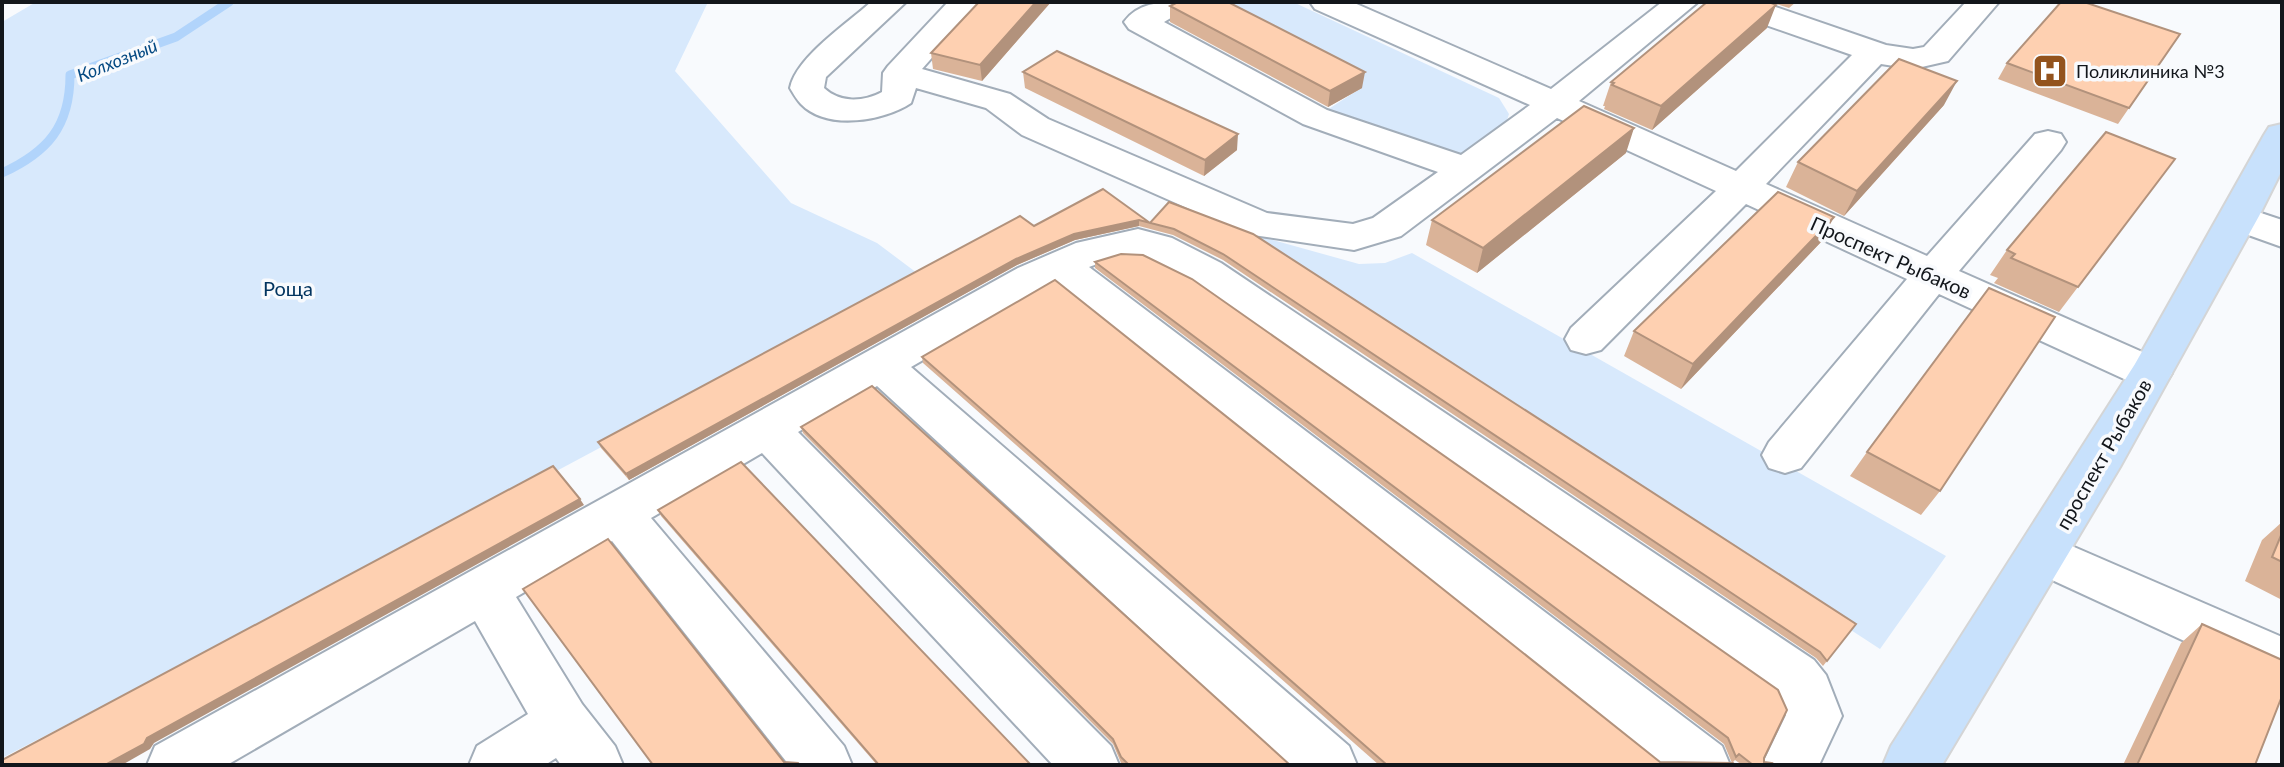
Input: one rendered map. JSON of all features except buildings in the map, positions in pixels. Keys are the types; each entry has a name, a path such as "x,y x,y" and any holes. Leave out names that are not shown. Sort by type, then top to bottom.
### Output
{"main road":[{"name":"проспект Рыбаков","path":"1911,765 2103,459 2240,218 2282,135"}],"street":[{"path":"890,2 814,70 807,88 817,102 854,109 887,107 899,96 900,73 965,2"},
{"path":"1175,2 1140,22 1315,117 1466,169"},
{"name":"Проспект Рыбаков","path":"1326,2 1556,102 1740,189 2150,373"},
{"path":"900,73 998,101 1035,127 1260,225 1328,235 1364,235 1387,227 1556,102 1682,2"},
{"path":"1731,2 1874,52 1906,59 1926,59 1936,54 1983,2"},
{"path":"1586,339 1740,189 1874,52"},
{"path":"1785,455 1932,276 2048,142"},
{"path":"2240,218 2282,234"},
{"path":"175,765 765,427 1059,265 1117,244 1141,242 1170,252 1207,273 1795,677 1807,692 1814,716 1790,765"},
{"path":"1059,265 1702,765"},
{"path":"880,364 1329,765"},
{"path":"765,427 1091,765"},
{"path":"618,513 824,765"},
{"path":"2044,554 2282,662"},
{"path":"484,589 562,722 595,765"},
{"path":"497,765 562,722"}],"green space":[{"name":"Роща","path":"36,2 708,2 675,71 791,203 877,243 921,276 536,482 2,758 2,22"},
{"path":"1197,2 1293,2 1499,98 1509,114 1507,120 1477,146 1459,154 1327,110 1361,88"},
{"path":"1262,237 1359,264 1385,263 1412,253 1946,556 1880,649 1252,240"}],"waterway":[{"name":"Колхозный","path":"2,173 32,156 53,135 66,109 70,75 176,37 229,2"}],"place":[{"name":"Поликлиника №3","path":"2050,71"}]}
